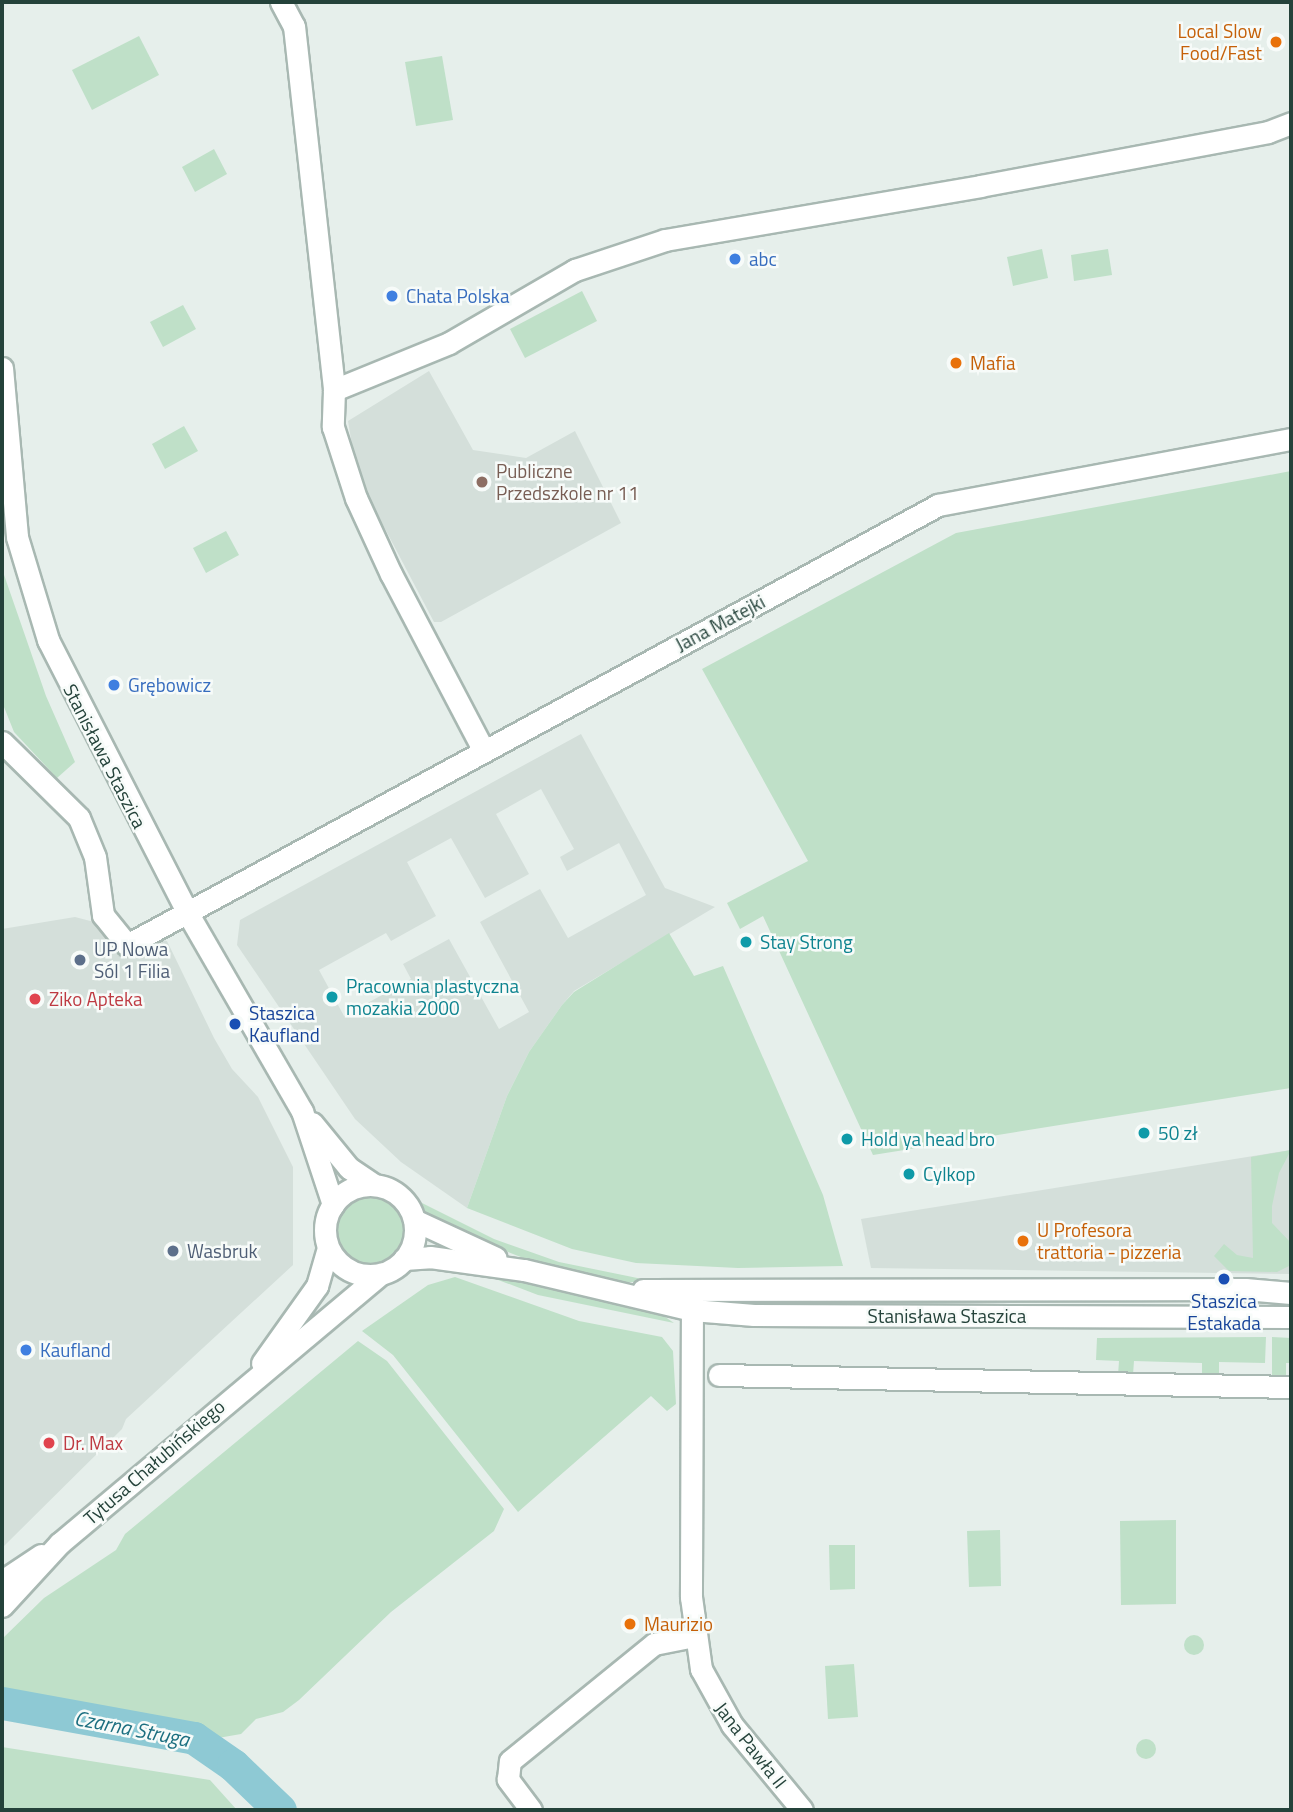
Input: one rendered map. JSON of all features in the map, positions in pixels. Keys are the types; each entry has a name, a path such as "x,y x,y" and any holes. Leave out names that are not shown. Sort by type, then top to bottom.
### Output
{"street":[{"path":"281,2 294,26 334,390 333,427 356,499 484,751"},
{"path":"334,390 449,343 575,270 665,240 992,184 1268,132 1291,123"},
{"name":"Stanisława Staszica","path":"2,369 9,485 29,590 66,682 187,912 302,1111 349,1168 374,1185"},
{"name":"Jana Matejki","path":"2,742 79,818 96,857 103,915 110,930 127,945 939,505 1291,439"},
{"name":"Stanisława Staszica","path":"302,1111 333,1205"},
{"path":"374,1185 400,1196 414,1220 412,1248 404,1259 381,1274 354,1271 328,1248 326,1226 333,1205 348,1192 374,1185"},
{"name":"Stanisława Staszica","path":"414,1220 524,1270"},
{"name":"Tytusa Chałubińskiego","path":"247,1382 317,1286 328,1248"},
{"name":"Stanisława Staszica","path":"404,1259 430,1257 524,1270 606,1289 692,1300 754,1315 1291,1317"},
{"name":"Tytusa Chałubińskiego","path":"2,1606 61,1543 247,1382 381,1274"},
{"name":"Stanisława Staszica","path":"692,1300 1245,1289 1291,1293"},
{"name":"Jana Pawła II","path":"692,1300 695,1636 711,1693 803,1810"},
{"path":"719,1375 1291,1387"},
{"name":"Tytusa Chałubińskiego","path":"2,1581 61,1543"},
{"path":"531,1810 508,1779 510,1761 654,1644 695,1636"}],"shaded area":[{"name":"Publiczne Przedszkole nr 11","path":"429,371 473,450 526,458 575,431 621,523 441,622 434,622 371,502 355,463 348,421"},
{"path":"581,734 665,888 715,907 574,991 562,1005 529,1052 507,1096 467,1208 401,1162 355,1119 237,945 240,920","holes":["541,789 574,849 560,857 567,871 619,843 646,895 568,938 540,889 480,922 529,1012 499,1029 449,939 403,964 411,979 344,1016 319,970 386,933 391,941 436,916 407,862 451,838 485,898 529,874 496,814"]},
{"path":"75,917 167,941 214,1038 232,1069 258,1097 293,1167 293,1265 126,1419 122,1429 2,1548 2,929"},
{"path":"1291,1150 1291,1274 871,1268 861,1219"}],"green space":[{"path":"139,36 159,75 92,110 72,70"},
{"path":"442,56 453,120 416,126 405,62"},
{"path":"214,149 227,174 195,192 182,167"},
{"path":"1042,249 1048,278 1013,286 1007,257"},
{"path":"1108,249 1112,275 1074,281 1071,255"},
{"path":"582,291 597,321 525,358 510,329"},
{"path":"183,305 196,329 163,347 150,322"},
{"path":"184,426 198,451 165,469 152,444"},
{"path":"1291,471 1291,1088 873,1155 763,916 740,929 727,903 808,861 702,669 956,533"},
{"path":"226,531 239,555 206,573 193,548"},
{"path":"2,569 46,696 75,762 57,778 14,732 2,702"},
{"path":"669,933 694,976 723,966 823,1195 843,1266 738,1268 636,1263 572,1249 467,1208 507,1096 529,1052 562,1005 574,992"},
{"path":"1291,1150 1279,1173 1272,1206 1272,1223 1291,1243 1291,1265 1277,1272 1229,1271 1214,1256 1224,1244 1237,1255 1253,1258 1251,1157"},
{"path":"364,1196 378,1196 390,1201 400,1211 405,1230 400,1249 390,1259 378,1264 364,1264 352,1259 342,1249 337,1237 337,1223 342,1211 352,1201"},
{"path":"420,1202 494,1239 559,1262 657,1282 620,1282 536,1263 454,1231 428,1216"},
{"path":"480,1273 658,1312 674,1323 538,1295"},
{"path":"455,1277 579,1321 662,1337 673,1351 676,1404 667,1411 651,1396 518,1512 393,1355 362,1331 428,1285"},
{"path":"1266,1337 1265,1363 1219,1362 1219,1376 1202,1377 1202,1363 1134,1361 1133,1375 1118,1375 1119,1361 1096,1360 1097,1338"},
{"path":"1272,1337 1291,1338 1291,1363 1286,1363 1286,1377 1272,1376"},
{"path":"358,1341 387,1361 504,1509 494,1531 391,1612 299,1700 283,1712 256,1719 241,1734 218,1738 187,1725 58,1705 2,1690 2,1639 44,1598 116,1550 125,1534"},
{"path":"1176,1520 1176,1604 1121,1605 1120,1521"},
{"path":"1000,1530 1001,1586 969,1587 967,1531"},
{"path":"829,1545 855,1545 855,1589 830,1590"},
{"path":"1194,1635 1201,1638 1204,1645 1201,1652 1194,1655 1187,1652 1184,1645 1187,1638"},
{"path":"854,1664 858,1717 828,1719 825,1666"},
{"path":"1146,1739 1153,1742 1156,1749 1153,1756 1146,1759 1139,1756 1136,1749 1139,1742"},
{"path":"2,1747 210,1780 237,1810 2,1810"}],"waterway":[{"name":"Czarna Struga","path":"2,1703 194,1738 233,1765 280,1810"}],"place":[{"name":"Local Slow Food/Fast","path":"1276,42"},
{"name":"abc","path":"735,259"},
{"name":"Chata Polska","path":"392,296"},
{"name":"Mafia","path":"956,363"},
{"name":"Publiczne Przedszkole nr 11","path":"482,482"},
{"name":"Grębowicz","path":"114,685"},
{"name":"Stay Strong","path":"746,942"},
{"name":"UP Nowa Sól 1 Filia","path":"80,960"},
{"name":"Pracownia plastyczna mozakia 2000","path":"332,997"},
{"name":"Ziko Apteka","path":"35,999"},
{"name":"Staszica Kaufland","path":"235,1024"},
{"name":"50 zł","path":"1144,1133"},
{"name":"Hold ya head bro","path":"847,1139"},
{"name":"Cylkop","path":"909,1174"},
{"name":"U Profesora trattoria - pizzeria","path":"1023,1241"},
{"name":"Wasbruk","path":"173,1251"},
{"name":"Staszica Estakada","path":"1224,1279"},
{"name":"Kaufland","path":"26,1350"},
{"name":"Dr. Max","path":"49,1443"},
{"name":"Maurizio","path":"630,1624"}]}
